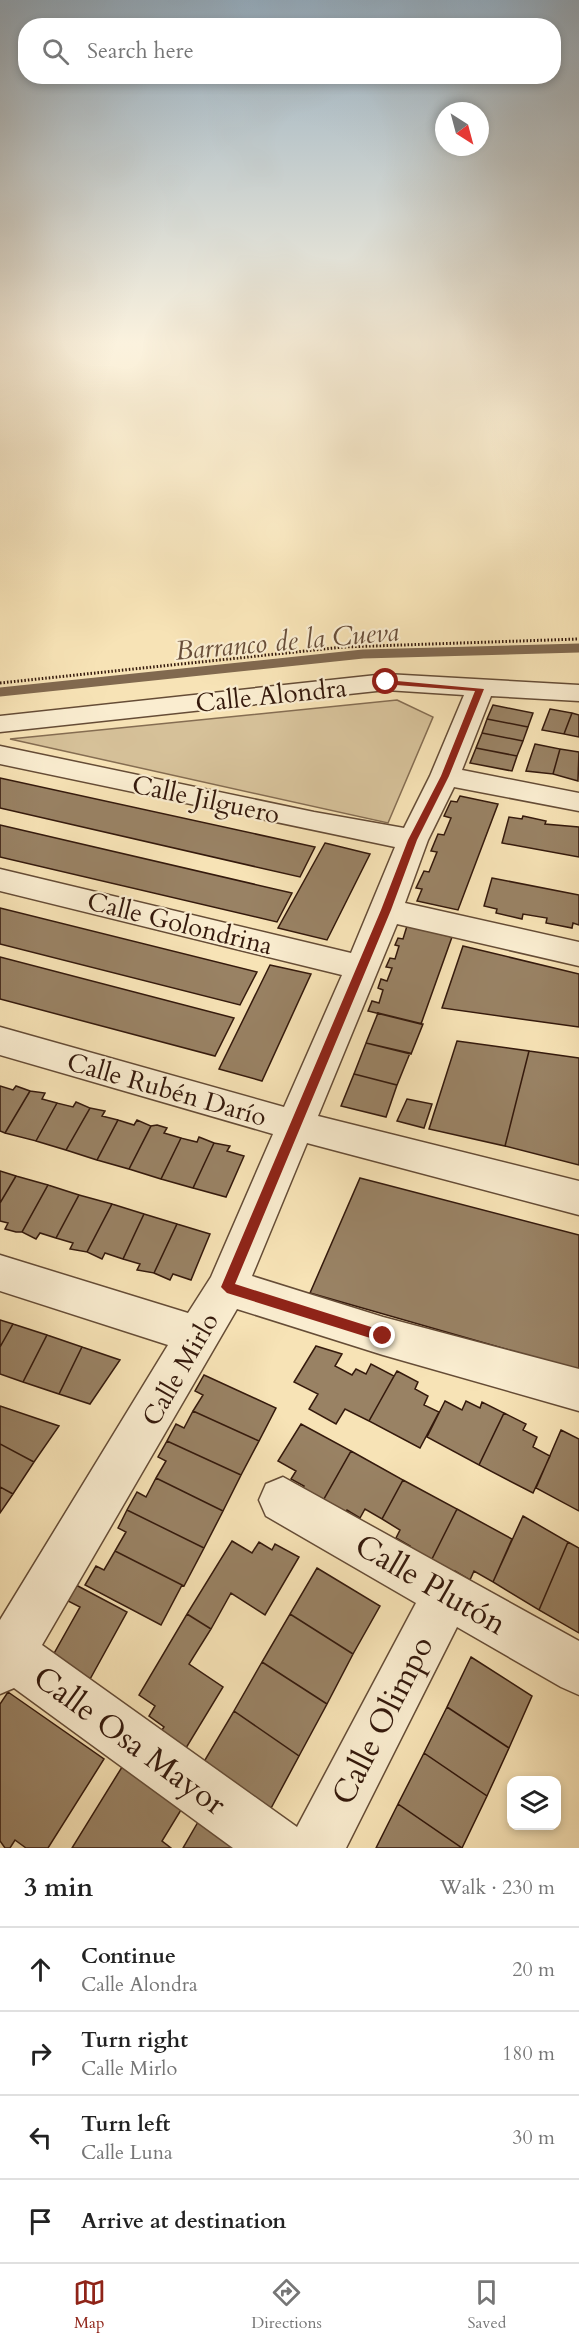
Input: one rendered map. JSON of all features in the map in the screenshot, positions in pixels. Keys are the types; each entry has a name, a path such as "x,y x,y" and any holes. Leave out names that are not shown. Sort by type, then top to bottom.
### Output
{"street":[{"name":"Calle Alondra","path":"0,724 386,682 579,693"},
{"name":"Calle Mirlo","path":"5,1661 227,1287 360,967 386,910 413,840 445,776 480,689"},
{"name":"Calle Jilguero","path":"0,754 314,822 413,840"},
{"path":"445,776 579,802"},
{"name":"Calle Golondrina","path":"0,880 360,967"},
{"path":"386,910 579,954"},
{"name":"Calle Rubén Darío","path":"0,1041 295,1125 579,1198"},
{"path":"0,1273 200,1336"},
{"path":"227,1287 383,1336 579,1390"},
{"name":"Calle Plutón","path":"283,1500 579,1669"},
{"name":"Calle Olimpo","path":"316,1848 448,1593"},
{"name":"Calle Osa Mayor","path":"5,1661 279,1848"}],"path":[{"path":"0,683 47,680 343,646 579,639"}],"shaded area":[{"path":"397,700 433,717 388,823 10,739"}],"building":[{"path":"493,705 533,713 528,727 487,719"},
{"path":"550,709 572,713 564,734 542,730"},
{"path":"572,713 579,715 579,737 564,734"},
{"path":"487,719 528,727 523,741 482,733"},
{"path":"482,733 523,741 517,756 476,748"},
{"path":"535,744 560,749 553,774 526,771"},
{"path":"476,748 517,756 512,771 470,763"},
{"path":"560,749 579,752 578,781 553,774"},
{"path":"0,778 315,847 300,877 0,808"},
{"path":"460,796 498,804 458,910 417,901 422,889 416,888 424,871 429,872 437,852 431,851 438,834 444,835 451,818 444,816 451,801 457,802"},
{"path":"523,816 546,821 545,824 579,827 579,857 502,843 509,817 522,819"},
{"path":"0,825 292,893 277,922 0,857"},
{"path":"325,843 370,854 327,940 278,928"},
{"path":"492,878 579,895 579,925 573,923 572,928 546,923 547,918 523,914 522,919 496,913 497,909 484,906"},
{"path":"0,908 257,972 240,1005 0,944"},
{"path":"407,926 452,937 421,1024 368,1011 372,1001 379,1003 383,990 378,988 381,979 387,981 392,968 386,967 390,958 395,959 399,946 395,945 398,938 403,939"},
{"path":"463,946 579,974 579,1027 442,1008"},
{"path":"0,957 234,1018 215,1056 0,999"},
{"path":"270,965 311,974 262,1081 219,1069"},
{"path":"378,1013 423,1024 411,1054 366,1043"},
{"path":"457,1041 529,1051 505,1146 429,1129"},
{"path":"366,1043 410,1053 397,1085 354,1074"},
{"path":"529,1051 579,1058 579,1165 505,1146"},
{"path":"354,1074 397,1085 386,1117 341,1106"},
{"path":"0,1086 13,1090 16,1086 30,1091 5,1133 0,1131"},
{"path":"30,1091 45,1093 42,1099 57,1103 36,1141 5,1133"},
{"path":"407,1099 432,1104 424,1128 397,1121"},
{"path":"76,1102 90,1108 66,1150 36,1141 57,1103 73,1107"},
{"path":"90,1108 105,1111 102,1116 118,1120 97,1160 66,1150"},
{"path":"118,1120 134,1125 137,1120 151,1126 129,1169 97,1160"},
{"path":"151,1126 167,1128 164,1133 181,1138 161,1179 129,1169"},
{"path":"199,1137 214,1143 193,1188 161,1179 181,1138 197,1142"},
{"path":"214,1143 230,1146 227,1151 244,1156 226,1197 193,1188"},
{"path":"0,1171 16,1176 0,1203"},
{"path":"16,1176 48,1185 22,1232 5,1229 8,1223 0,1221 0,1203"},
{"path":"360,1178 579,1235 579,1370 310,1293"},
{"path":"48,1185 79,1195 56,1238 40,1233 36,1239 22,1232"},
{"path":"79,1195 112,1204 87,1252 70,1249 73,1243 56,1238"},
{"path":"112,1204 144,1214 123,1259 105,1253 102,1259 87,1252"},
{"path":"144,1214 177,1224 154,1273 137,1270 140,1264 123,1259"},
{"path":"177,1224 210,1234 191,1280 173,1274 170,1280 154,1273"},
{"path":"0,1320 13,1324 0,1347"},
{"path":"13,1324 47,1335 23,1382 0,1374 0,1347"},
{"path":"47,1335 82,1347 59,1394 23,1382"},
{"path":"316,1346 342,1354 335,1366 352,1375 356,1369 366,1374 371,1364 394,1376 369,1421 345,1409 336,1424 309,1409 318,1394 294,1382"},
{"path":"82,1347 120,1360 90,1404 59,1394"},
{"path":"397,1371 418,1382 415,1389 428,1396 424,1405 439,1412 420,1448 369,1421"},
{"path":"204,1375 276,1408 259,1441 193,1411 203,1395 195,1391"},
{"path":"445,1401 462,1410 466,1401 480,1408 482,1402 504,1413 479,1465 427,1437"},
{"path":"0,1406 59,1426 34,1462 0,1444"},
{"path":"193,1411 259,1441 241,1475 167,1441 176,1424 184,1428"},
{"path":"504,1413 526,1424 523,1430 537,1437 533,1447 550,1456 533,1493 479,1465"},
{"path":"301,1424 351,1451 320,1506 299,1494 304,1486 291,1479 296,1471 278,1461"},
{"path":"561,1430 579,1439 579,1511 536,1488"},
{"path":"167,1441 241,1475 223,1511 156,1478 166,1461 158,1457"},
{"path":"0,1444 34,1462 13,1494 0,1487"},
{"path":"351,1451 403,1480 382,1519 365,1509 360,1518 347,1510 342,1518 320,1506"},
{"path":"156,1478 223,1511 204,1548 127,1510 137,1492 146,1497"},
{"path":"403,1480 457,1509 428,1567 405,1554 410,1546 396,1538 400,1530 382,1519"},
{"path":"0,1487 13,1494 0,1513"},
{"path":"457,1509 512,1539 493,1582 474,1571 470,1580 455,1571 451,1580 428,1567"},
{"path":"127,1510 204,1548 184,1586 115,1551 126,1532 118,1528"},
{"path":"523,1516 568,1542 539,1610 493,1582"},
{"path":"232,1541 252,1553 259,1542 272,1550 275,1544 299,1557 265,1615 231,1593 211,1629 187,1614"},
{"path":"568,1542 579,1548 579,1633 539,1610"},
{"path":"115,1551 182,1585 161,1625 85,1585 96,1566 104,1570"},
{"path":"317,1568 380,1606 353,1654 290,1614"},
{"path":"76,1585 127,1612 89,1681 52,1657 80,1607 68,1601"},
{"path":"187,1614 211,1629 189,1664 223,1687 183,1753 158,1736 164,1727 149,1716 155,1706 139,1695"},
{"path":"290,1614 353,1654 327,1704 262,1662"},
{"path":"471,1657 532,1696 509,1748 447,1707"},
{"path":"262,1662 327,1704 299,1756 234,1711"},
{"path":"8,1692 104,1759 48,1848 26,1848 15,1840 10,1848 5,1848 0,1841 0,1704"},
{"path":"447,1707 509,1748 487,1796 424,1753"},
{"path":"234,1711 299,1756 269,1812 202,1765"},
{"path":"424,1753 487,1796 462,1848 398,1804"},
{"path":"122,1767 181,1810 162,1841 171,1848 72,1848"},
{"path":"398,1804 404,1808 462,1848 376,1848"},
{"path":"198,1822 233,1848 183,1848"}],"waterway":[{"name":"Barranco de la Cueva","path":"0,692 363,654 579,648"}],"route":[{"path":"383,1336 227,1287 360,967 386,910 413,840 445,776 480,689 386,682"}]}
